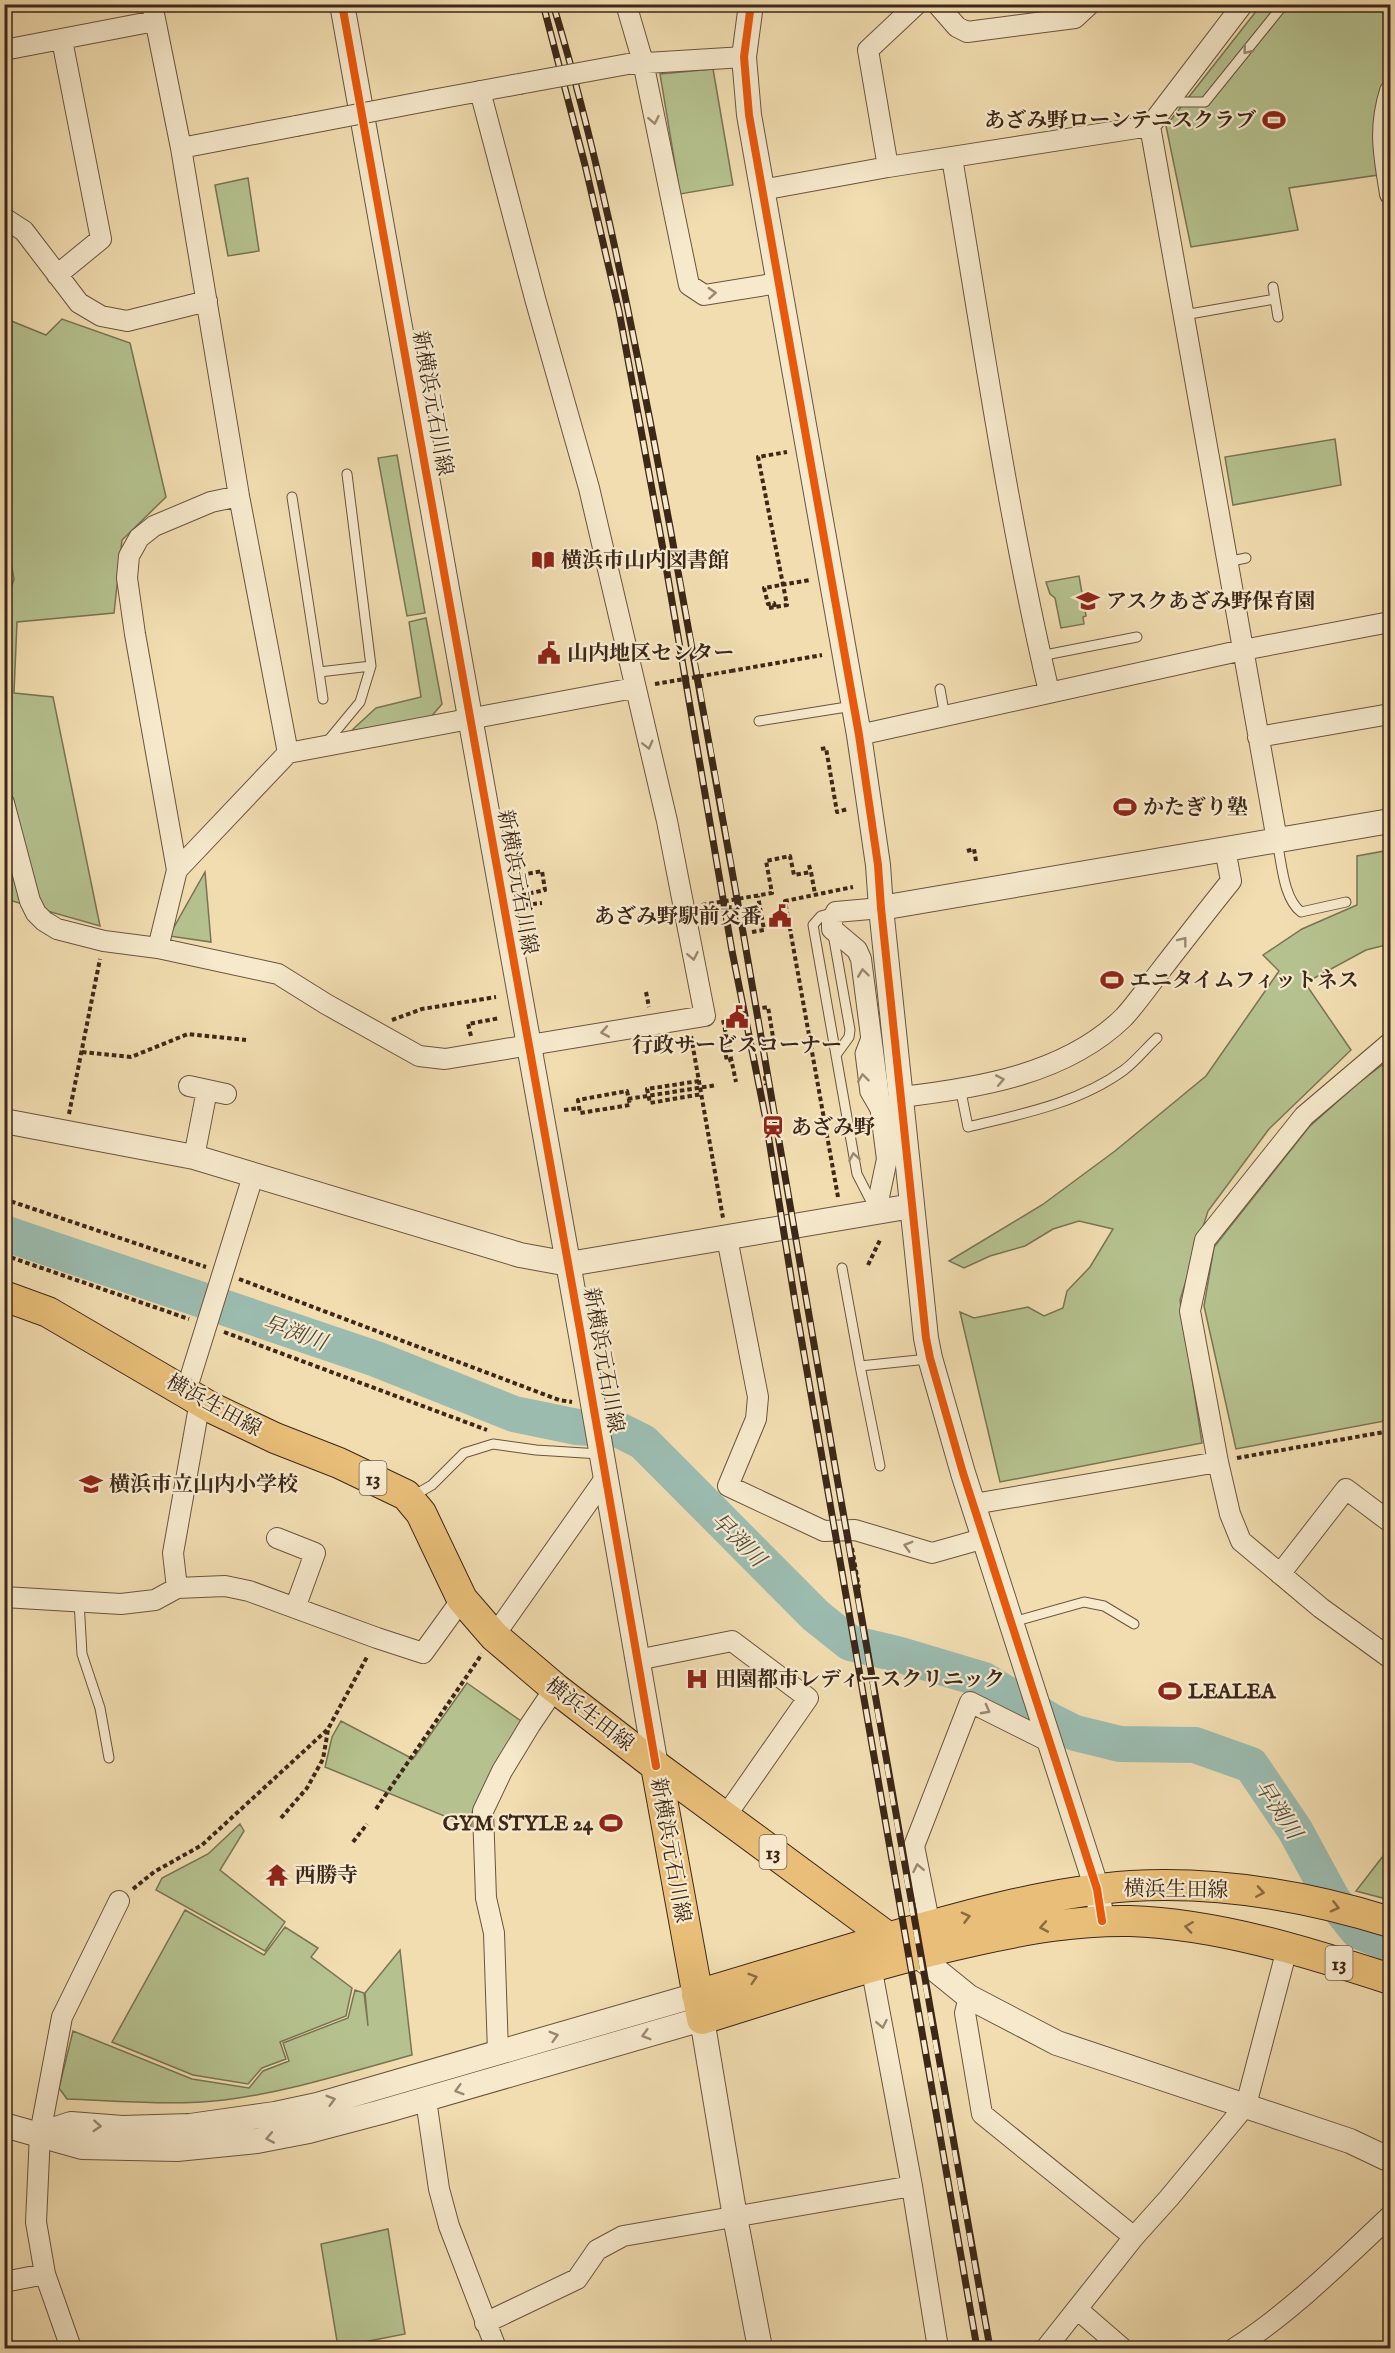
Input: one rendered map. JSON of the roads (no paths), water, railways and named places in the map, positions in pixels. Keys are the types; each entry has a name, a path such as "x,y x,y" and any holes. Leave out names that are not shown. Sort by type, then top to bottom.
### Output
{"main road":[{"name":"横浜生田線","path":"4,1296 48,1312 193,1396 275,1438 392,1486 409,1499 420,1513 462,1599 494,1636 555,1688 656,1766 890,1938 1027,1901 1097,1890 1151,1886 1247,1890 1302,1898 1379,1918"},
{"name":"新横浜元石川線","path":"656,1766 700,2007"},
{"name":"横浜生田線","path":"871,1966 1012,1932 1057,1924 1102,1921 1151,1922 1196,1928 1287,1948 1390,1979"},
{"path":"700,2007 890,1938"},
{"name":"13","path":"700,2007 871,1966"}],"street":[{"name":"新横浜元石川線","path":"342,4 530,1045 656,1766"},
{"path":"626,4 635,63 689,285 704,295 778,283"},
{"path":"751,4 744,57 749,115 859,735 878,865 922,1305 930,1358 1097,1890 1102,1921"},
{"path":"888,167 868,50 917,4"},
{"path":"937,4 957,27 967,32 1075,18 1090,4"},
{"path":"762,190 888,167 1150,126 1235,7"},
{"path":"4,50 62,40 153,13 181,148 239,496 288,753"},
{"path":"57,275 100,239 62,40"},
{"path":"181,148 635,63 744,57"},
{"path":"4,803 22,875 36,913 57,929 104,941 158,948 278,974 326,1004 420,1056 445,1059 705,1016 667,821 589,488 536,302 480,91"},
{"path":"1390,91 1383,117 1382,132 1390,194"},
{"path":"1150,126 1184,315 1236,560 1244,650 1277,840"},
{"path":"952,158 994,405 1048,692"},
{"path":"4,218 24,231 79,303 101,316 127,321 147,318 207,301"},
{"path":"158,948 177,870 135,634 127,578 129,556 139,538 154,526 211,502 239,496"},
{"path":"859,735 1244,650 1390,622"},
{"path":"177,870 288,753 634,688"},
{"path":"1258,737 1390,714"},
{"path":"876,1211 887,1159 861,959 857,950 834,920 881,908 1390,821"},
{"path":"901,1097 1012,1078 1046,1067 1075,1052 1124,1017 1231,881 1225,849"},
{"path":"1390,1043 1304,1116 1205,1240 1190,1311 1218,1462 1230,1514 1241,1541 1321,1608 1390,1658"},
{"path":"194,1157 208,1090"},
{"path":"4,1121 194,1157 520,1255 569,1264 725,1229 912,1206"},
{"path":"177,1588 173,1553 193,1396 208,1323 254,1176"},
{"path":"725,1229 758,1396 756,1419 728,1486 824,1531 855,1530 932,1552 985,1538"},
{"path":"494,1636 603,1461"},
{"path":"974,1504 1218,1462"},
{"path":"1280,1574 1346,1489 1390,1522"},
{"path":"277,1538 315,1553 295,1608"},
{"path":"4,1597 121,1604 154,1600 177,1588 225,1586 249,1591 423,1653 462,1599"},
{"path":"638,1660 732,1641 808,1698 725,1817"},
{"path":"498,2052 494,1934 486,1899 483,1811 508,1762 555,1688"},
{"path":"930,1926 914,1846 970,1702 1050,1742"},
{"path":"71,2349 45,2274 36,2222 40,2134 62,2018 119,1900"},
{"path":"1046,2349 1134,2237 1246,2105 1287,1948"},
{"path":"916,1954 969,1997 1057,2043 1350,2141 1390,2160"},
{"path":"871,1966 912,2186 938,2349"},
{"path":"969,1997 965,2013 982,2114 1134,2237"},
{"name":"新横浜元石川線","path":"700,2007 735,2217 760,2349"},
{"path":"40,2134 71,2124 122,2128 190,2126 275,2114 317,2105 498,2052 700,2007"},
{"path":"4,2125 82,2147 177,2149 257,2141 309,2131 426,2100 700,2007"},
{"path":"426,2100 437,2177 449,2226 496,2349"},
{"path":"486,2323 577,2279 597,2250 623,2236 912,2186"},
{"path":"1235,2349 1299,2301 1390,2216"},
{"path":"4,2282 45,2274"},
{"path":"1077,2309 1122,2349"}],"lane":[{"path":"1167,102 1205,102 1284,4"},
{"path":"1273,287 1278,317"},
{"path":"1184,315 1275,299"},
{"path":"325,745 360,702 371,666 347,474"},
{"path":"292,497 323,699"},
{"path":"1040,656 1137,637"},
{"path":"319,672 371,666"},
{"path":"940,689 945,717"},
{"path":"759,721 853,706"},
{"path":"1277,840 1289,895 1294,906 1301,912 1346,902"},
{"path":"836,1055 849,1036 850,1030 834,920 821,916 813,925 857,1174 876,1211"},
{"path":"960,1088 969,1127 1041,1109 1083,1093 1124,1070 1157,1038"},
{"path":"842,1268 880,1466"},
{"path":"860,1366 930,1358"},
{"path":"409,1499 432,1485 464,1453 493,1444 603,1461"},
{"path":"79,1601 82,1654 100,1708 109,1758"},
{"path":"1013,1622 1084,1602 1104,1606 1134,1624"}],"waterway":[{"name":"早渕川","path":"4,1233 376,1359 514,1414 577,1427 619,1430 643,1442 816,1616 850,1643 897,1654 984,1680 1075,1733 1120,1744 1195,1745 1251,1765 1295,1830 1333,1900 1358,1931 1390,1944"}],"railway":[{"path":"543,4 585,165 619,311 663,549 732,951 765,1115 796,1308 977,2348"},
{"path":"553,4 583,111 609,219 665,498 990,2348"}],"place":[{"name":"あざみ野ローンテニスクラブ","path":"1274,120"},
{"name":"横浜市山内図書館","path":"543,560"},
{"name":"アスクあざみ野保育園","path":"1088,601"},
{"name":"山内地区センター","path":"549,653"},
{"name":"かたぎり塾","path":"1125,807"},
{"name":"あざみ野駅前交番","path":"780,916"},
{"name":"エニタイムフィットネス","path":"1112,980"},
{"name":"行政サービスコーナー","path":"737,1017"},
{"name":"あざみ野","path":"773,1127"},
{"name":"横浜市立山内小学校","path":"91,1484"},
{"name":"田園都市レディースクリニック","path":"697,1679"},
{"name":"LEALEA","path":"1170,1691"},
{"name":"GYM STYLE 24","path":"611,1823"},
{"name":"西勝寺","path":"277,1875"}]}
